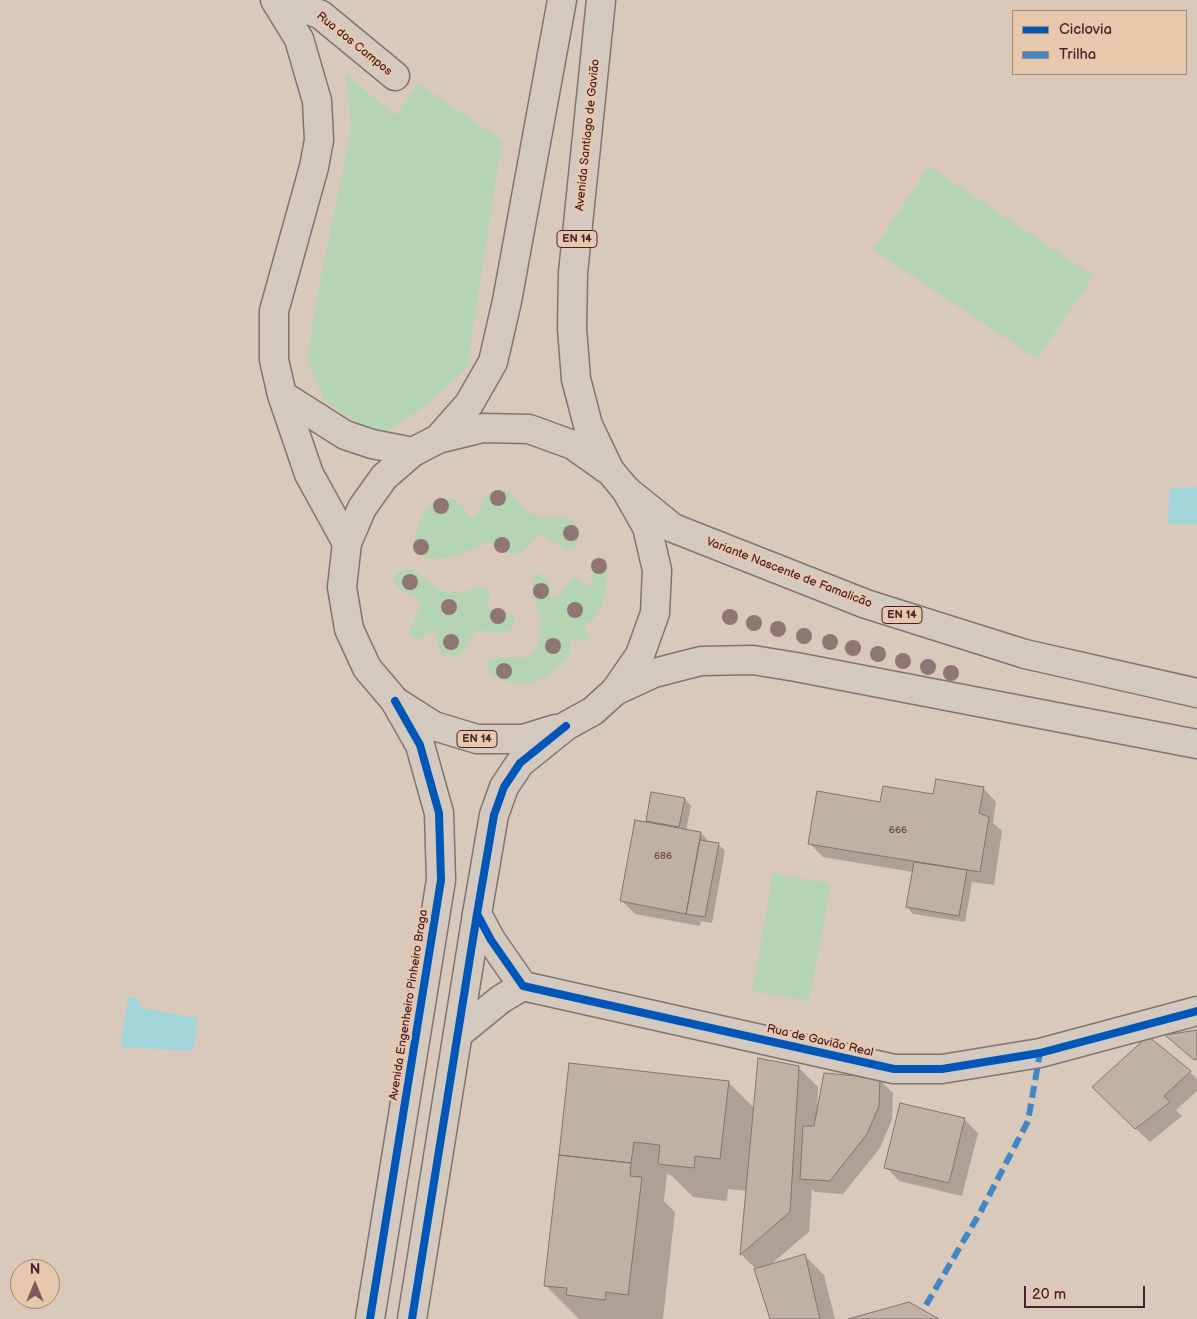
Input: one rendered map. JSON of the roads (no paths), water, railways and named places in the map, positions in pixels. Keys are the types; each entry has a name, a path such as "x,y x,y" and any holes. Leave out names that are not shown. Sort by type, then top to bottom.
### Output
{"main road":[{"path":"274,0 299,39 317,101 318,140 314,167 274,311 274,360 282,395 309,474 347,544"},
{"name":"Rua dos Campos","path":"285,0 326,7 394,76"},
{"name":"EN 14","path":"438,439 470,404 493,362 508,301 562,0"},
{"name":"Avenida Santiago de Gavião","path":"602,0 573,273 572,328 576,379 588,425 618,481"},
{"path":"282,395 345,435 372,444 413,452"},
{"name":"Avenida Engenheiro Pinheiro Braga","path":"370,1319 441,880 439,813 420,745 395,701 367,668 349,629 342,586 347,544 362,508 384,477 413,452 438,439 483,428 529,429 573,444 618,481 647,527 657,570 655,613 640,655 615,691 592,711 566,726 520,764 504,787 494,815 476,914 412,1319"},
{"name":"Variante Nascente de Famalicão","path":"618,481 672,528 866,604 1025,654 1197,693"},
{"name":"EN 14","path":"615,691 654,673 701,661 753,660 815,670 1197,744"},
{"name":"Avenida Engenheiro Pinheiro Braga","path":"395,701 434,726 477,739 523,739 566,726"},
{"path":"458,1034 501,999 523,986 491,940 476,914"},
{"name":"Rua de Gavião Real","path":"523,986 894,1069 942,1069 1040,1053 1197,1011"}],"water":[{"path":"1197,487 1197,524 1167,524 1170,488"},
{"path":"128,997 137,998 142,1008 198,1018 193,1051 121,1047"}]}
